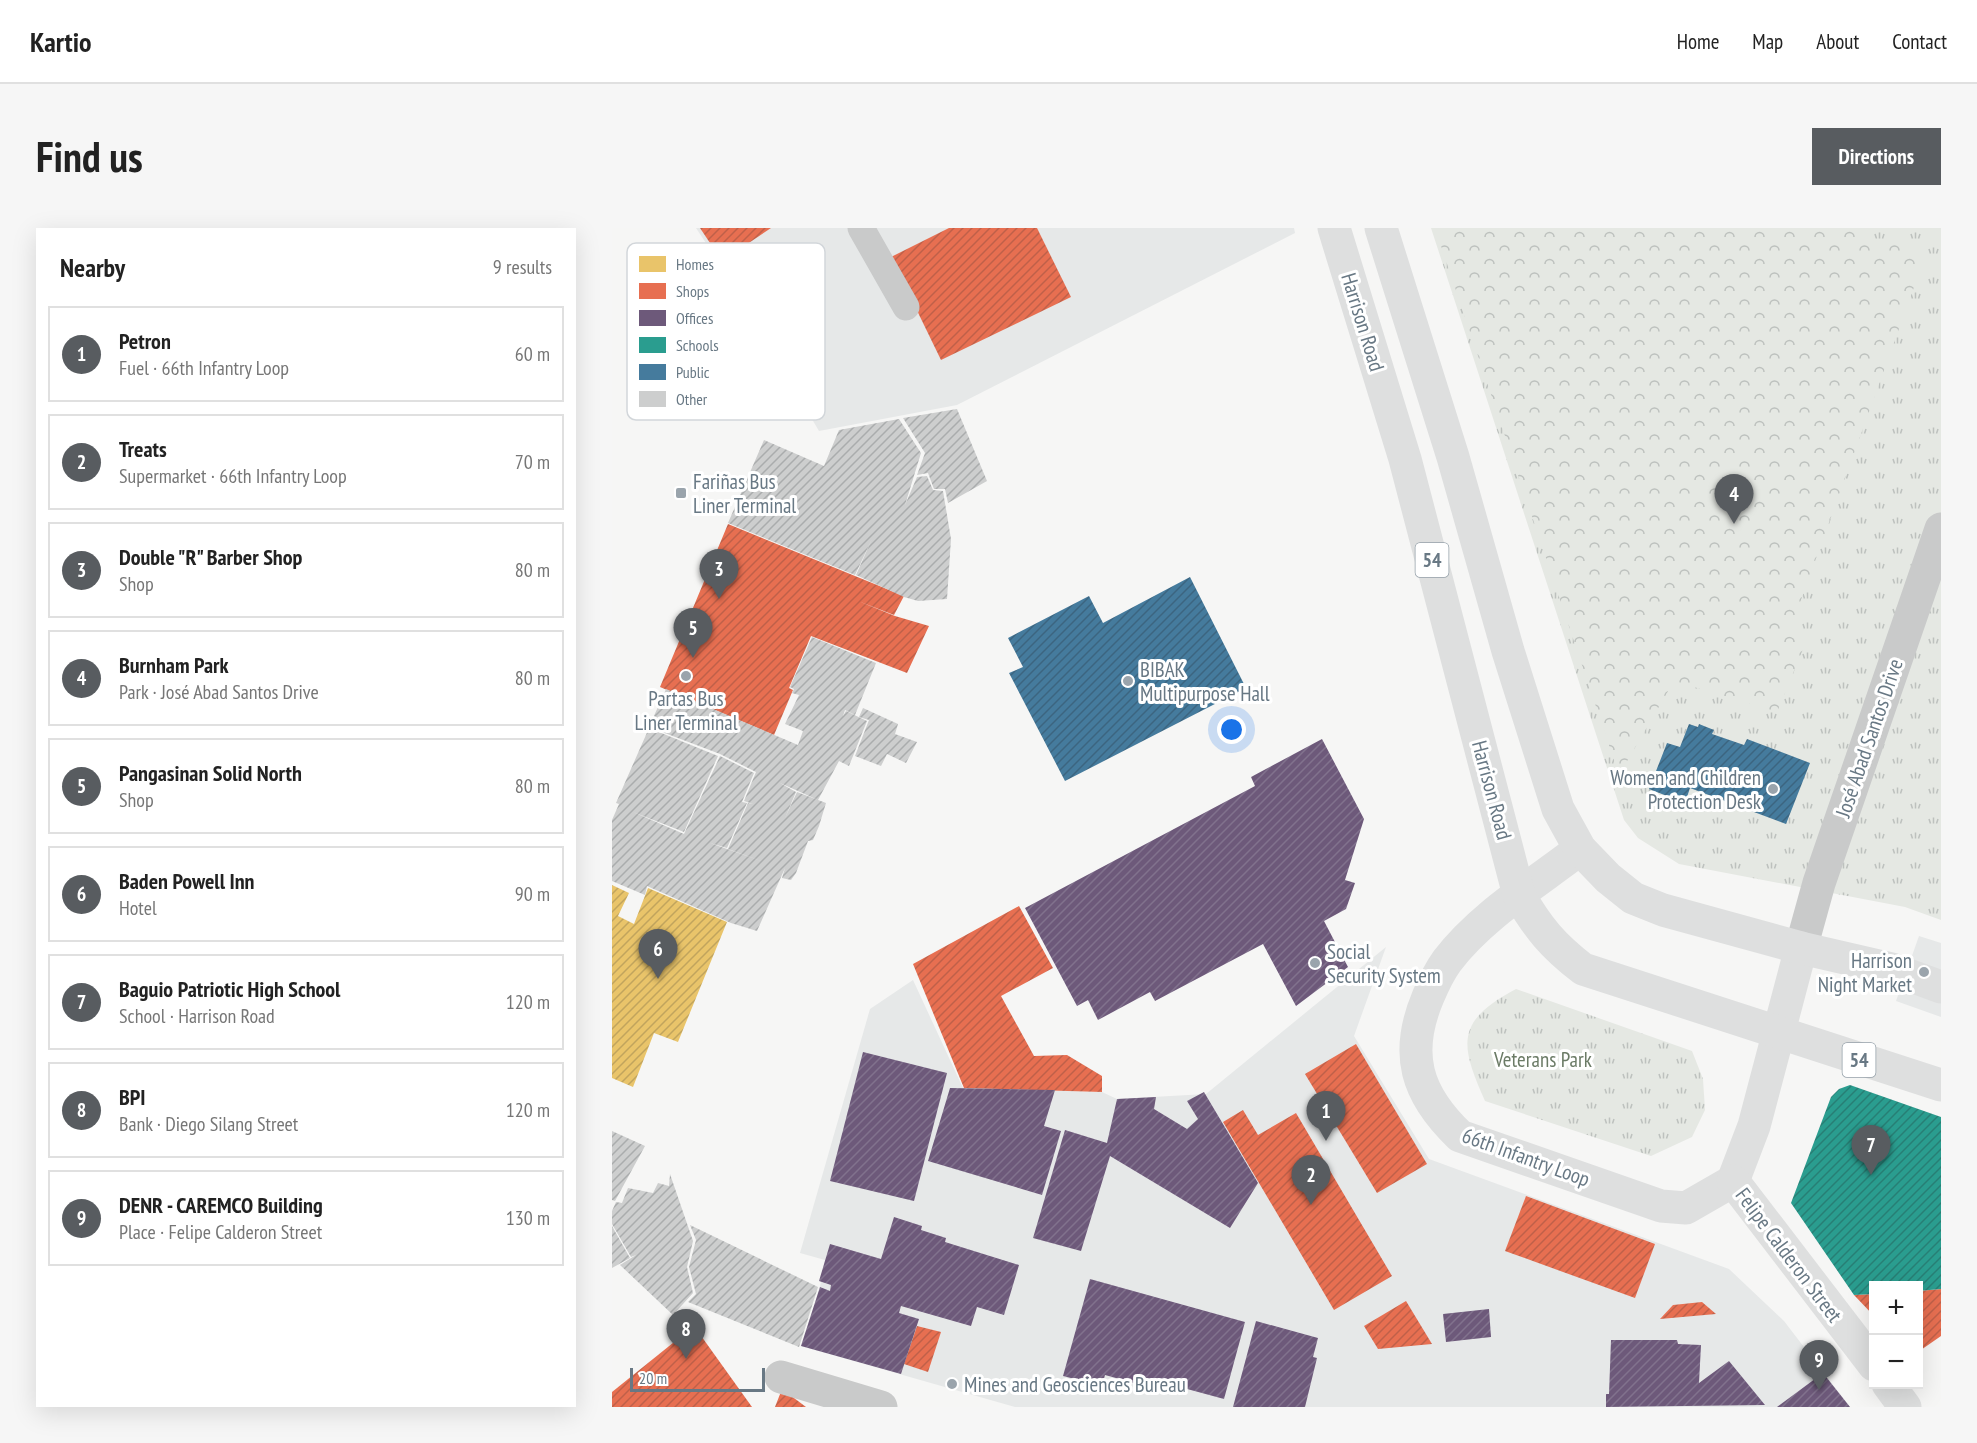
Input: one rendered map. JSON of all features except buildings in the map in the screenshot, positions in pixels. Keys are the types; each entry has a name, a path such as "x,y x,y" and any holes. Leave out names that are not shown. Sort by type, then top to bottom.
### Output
{"main road":[{"name":"Harrison Road","path":"1334,228 1405,459 1519,896 1539,928 1559,951 1583,969 1941,1085"},
{"name":"54","path":"1381,228 1453,457 1518,685 1558,809 1580,849 1608,878 1634,898 1663,910 1801,948 1892,969 1941,987"},
{"name":"66th Infantry Loop","path":"1580,849 1477,929 1448,960 1419,1019 1414,1046 1416,1071 1424,1091 1440,1118 1460,1136 1661,1206 1686,1208 1733,1181"},
{"name":"Felipe Calderon Street","path":"1801,948 1754,1126 1733,1181 1869,1358"},
{"path":"1892,1389 1905,1407"}],"street":[{"name":"José Abad Santos Drive","path":"1801,948 1819,883 1941,529"},
{"path":"781,1377 881,1407"}],"lane":[{"path":"861,228 906,307"}],"shaded area":[{"path":"696,228 1294,228 1295,233 957,405 819,431 812,420 825,420 825,243 706,243"},
{"name":"Harrison Night Market","path":"1919,936 1941,943 1941,1017 1896,1001"},
{"path":"1386,947 1354,1036 1429,1159 1729,1269 1784,1321 1850,1407 1015,1407 801,1346 820,1287 825,1260 800,1253 870,1009 913,980 963,1088 1102,1092 1117,1099 1206,1094"}],"green space":[{"path":"1431,228 1941,228 1941,920 1905,907 1679,864 1638,838 1624,820"},
{"path":"1435,228 1840,228 1926,254 1788,636 1806,642 1777,712 1674,681 1619,775"},
{"name":"Veterans Park","path":"1516,989 1692,1051 1703,1079 1705,1110 1692,1137 1651,1156 1485,1101 1470,1064 1468,1035 1473,1023 1482,1012"}],"place":[{"name":"Fariñas Bus Liner Terminal","path":"681,493"},
{"name":"Burnham Park","path":"1734,524"},
{"name":"Double \"R\" Barber Shop","path":"719,599"},
{"name":"Pangasinan Solid North","path":"693,658"},
{"name":"Partas Bus Liner Terminal","path":"686,676"},
{"name":"BIBAK Multipurpose Hall","path":"1128,681"},
{"name":"Women and Children Protection Desk","path":"1773,789"},
{"name":"Social Security System","path":"1315,963"},
{"name":"Harrison Night Market","path":"1924,972"},
{"name":"Baden Powell Inn","path":"658,979"},
{"name":"Petron","path":"1326,1141"},
{"name":"Baguio Patriotic High School","path":"1871,1175"},
{"name":"Treats","path":"1311,1205"},
{"name":"BPI","path":"686,1359"},
{"name":"Mines and Geosciences Bureau","path":"952,1384"},
{"name":"DENR - CAREMCO Building","path":"1819,1390"}]}
